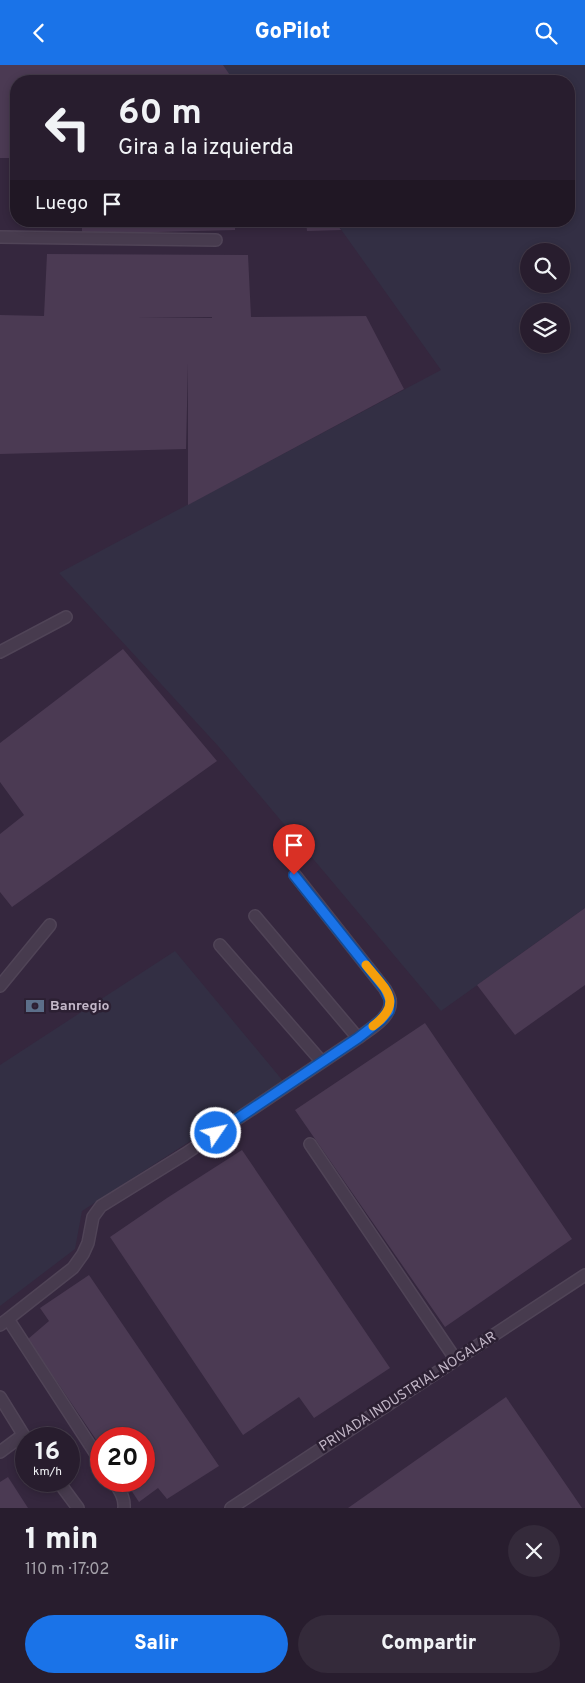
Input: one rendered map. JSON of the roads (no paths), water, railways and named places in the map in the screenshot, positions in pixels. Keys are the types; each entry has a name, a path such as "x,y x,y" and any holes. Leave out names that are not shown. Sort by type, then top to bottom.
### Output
{"lane":[{"path":"0,237 216,240"},
{"path":"0,652 66,617"},
{"path":"90,1446 4,1322 73,1268 88,1243 92,1217 100,1206 186,1154 358,1038 381,1020 389,1011 390,1001 385,989 294,875"},
{"path":"255,916 358,1038"},
{"path":"0,986 50,925"},
{"path":"220,945 322,1062"},
{"path":"310,1144 456,1360"},
{"name":"PRIVADA INDUSTRIAL NOGALAR","path":"231,1508 585,1275"},
{"path":"0,1397 19,1427"},
{"path":"0,1452 15,1443"},
{"path":"66,1492 78,1508"},
{"path":"120,1492 125,1503 124,1508"}],"place":[{"name":"Banregio","path":"35,1006"}]}
